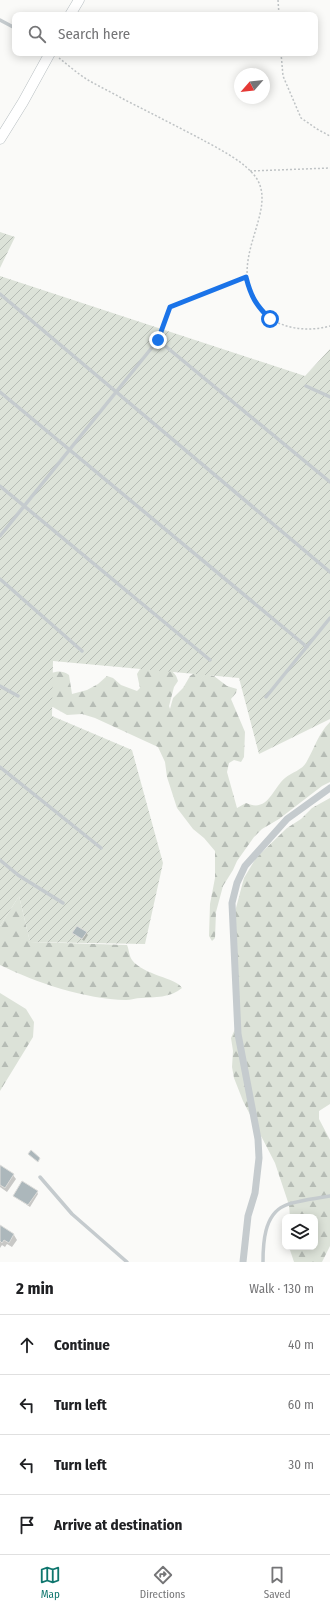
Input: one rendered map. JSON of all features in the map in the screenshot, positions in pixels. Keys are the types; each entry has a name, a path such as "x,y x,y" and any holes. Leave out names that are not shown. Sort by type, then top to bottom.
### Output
{"street":[{"path":"72,12 79,0"},
{"path":"0,139 53,56"},
{"path":"243,1262 248,1216 255,1193 259,1158 258,1139 238,1034 232,903 237,883 245,866 287,819 330,788"}],"lane":[{"path":"0,20 12,26"},
{"path":"0,294 330,572"},
{"path":"0,536 158,340 330,482"},
{"path":"306,386 330,398"},
{"path":"0,392 307,647"},
{"path":"0,486 210,660"},
{"path":"0,579 82,651"},
{"path":"266,697 330,618"},
{"path":"0,686 18,696"},
{"path":"0,767 101,848"},
{"path":"0,860 18,875 63,903"},
{"path":"40,1177 72,1214 127,1262"},
{"path":"263,1262 265,1233 270,1219 276,1211 284,1205 330,1196"}],"path":[{"path":"278,0 279,12"},
{"path":"55,56 87,80 226,153 250,171 258,180 262,194 262,204 247,261 246,277 250,294 259,308 270,319 282,325 303,330 320,329 330,326"},
{"path":"281,56 283,76 301,118 330,136"},
{"path":"250,171 330,168"},
{"path":"158,340 170,307 246,277"}],"green space":[{"path":"0,232 15,237 0,268"},
{"path":"0,276 305,376 330,349 330,719 259,754 239,678 53,661 52,716 132,750 163,863 145,944 30,942 19,896 0,926"},
{"path":"150,663 171,670 178,681 174,687 169,706 170,709 173,698 183,688 190,676 196,672 214,676 227,686 237,689 236,693 231,699 245,732 244,757 241,762 234,760 229,763 227,772 237,808 246,803 260,805 265,802 285,778 300,769 305,764 320,736 330,722 330,782 322,786 279,819 262,829 254,837 237,861 223,886 216,912 215,938 212,941 209,936 210,904 215,878 215,851 204,838 193,829 177,808 167,777 165,762 158,747 95,718 82,714 67,715 51,706 47,675 63,672 69,675 72,694 87,690 98,684 107,676 113,678 121,685 137,691 140,688 137,674 140,669"},
{"path":"330,798 330,1104 319,1111 319,1119 330,1140 330,1246 322,1262 294,1262 290,1250 318,1250 318,1214 290,1214 289,1205 275,1163 243,1101 234,1078 231,1038 235,1029 233,919 244,878 256,858 287,828 301,819 312,808"},
{"path":"19,896 30,942 127,945 132,960 137,965 151,973 174,982 182,988 172,994 128,1000 94,997 45,984 0,965 0,926"},
{"path":"0,993 26,1009 34,1022 33,1037 0,1091"}],"building":[{"path":"77,926 87,932 82,939 72,933"},
{"path":"31,1150 40,1158 38,1162 28,1154"},
{"path":"0,1165 14,1174 5,1188 0,1185"},
{"path":"22,1181 38,1191 28,1205 13,1196"},
{"path":"0,1225 14,1234 9,1243 4,1240 2,1243 0,1241"}],"route":[{"path":"158,340 170,307 246,277 250,294 259,308 270,319"}]}
